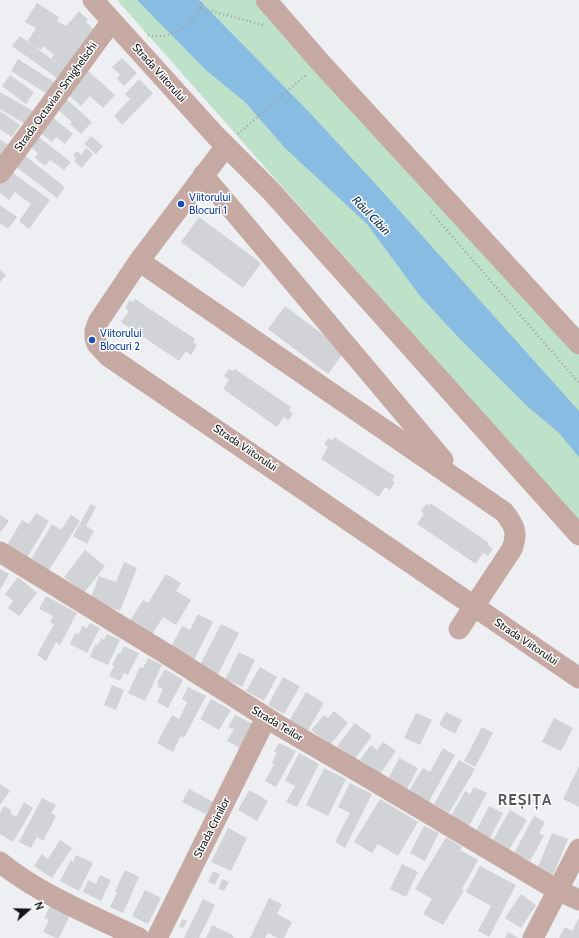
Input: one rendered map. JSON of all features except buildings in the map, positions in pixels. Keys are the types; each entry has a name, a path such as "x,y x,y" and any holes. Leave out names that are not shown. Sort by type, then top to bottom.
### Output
{"street":[{"name":"Strada Viitorului","path":"93,0 216,136 232,140 271,190 579,535"},
{"path":"266,0 330,74 579,344"},
{"name":"Strada Octavian Smighelschi","path":"0,173 112,21"},
{"name":"Strada Viitorului","path":"232,140 203,176 140,261 101,318 95,331 97,344 108,356 579,678"},
{"path":"203,176 460,481"},
{"path":"140,261 504,512 514,526 515,535 512,550 459,629"},
{"name":"Strada Teilor","path":"0,552 176,660 266,718 557,890 579,900"},
{"name":"Strada Crinilor","path":"157,938 266,718"},
{"path":"533,938 579,848"},
{"path":"0,862 13,873 40,890 139,938"}],"path":[{"path":"144,33 151,36 166,35 180,30 192,20 200,8 202,0"},
{"path":"200,8 266,25"},
{"path":"232,140 307,74"},
{"path":"426,206 579,383"}],"green space":[{"path":"117,0 268,0 579,350 579,522"}],"water":[{"name":"Râul Cibin","path":"137,0 199,0 310,113 579,411 579,457 559,433 527,406 459,338 420,296 367,224 285,148 245,102 207,71"}],"place":[{"name":"Viitorului Blocuri 1","path":"181,204"},
{"name":"Viitorului Blocuri 2","path":"92,340"}],"district":[{"name":"REȘIȚA","path":"525,801"}]}
